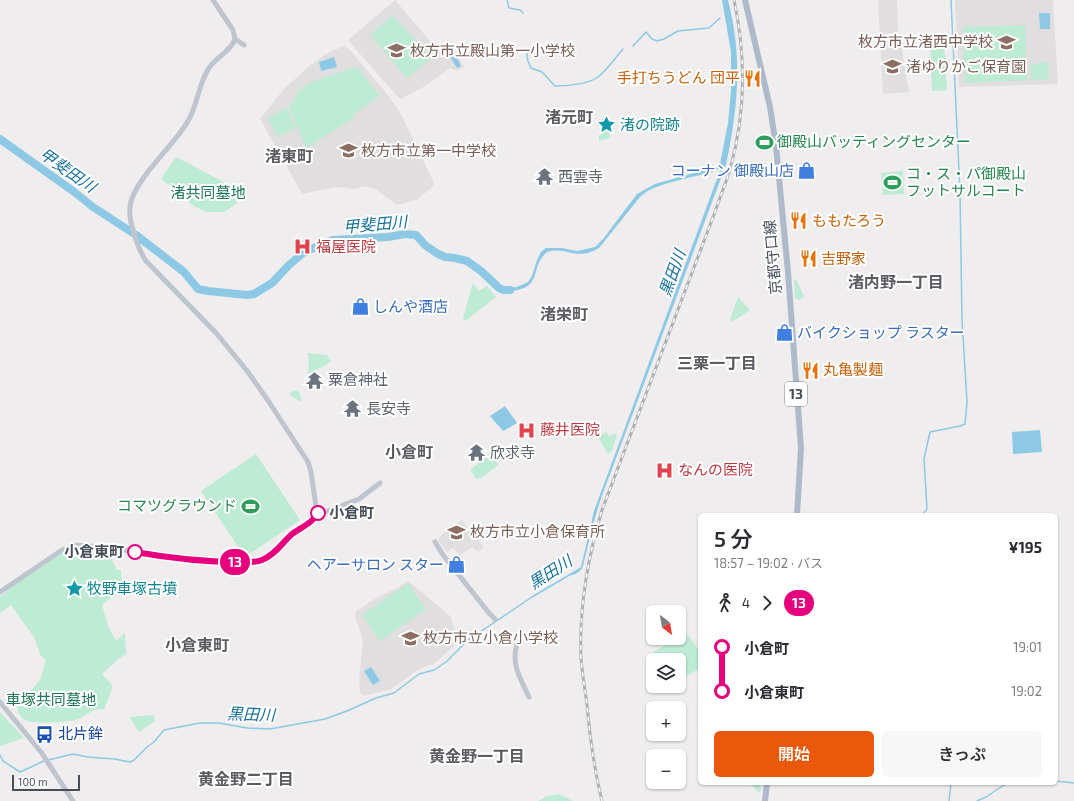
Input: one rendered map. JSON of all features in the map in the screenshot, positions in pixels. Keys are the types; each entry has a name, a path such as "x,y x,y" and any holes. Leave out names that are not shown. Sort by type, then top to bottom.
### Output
{"main road":[{"name":"京都守口線","path":"744,0 770,107 776,146 788,272 801,448 797,513"},
{"path":"765,801 767,785"}],"street":[{"path":"213,0 233,30 235,38 244,45"},
{"path":"0,592 62,550 76,545 214,562 262,561 274,554 285,540 314,519 318,513 311,472 304,454 258,386 217,334 146,261 138,250 130,218 131,202 137,189 185,127 195,108 201,86 208,69 233,43 235,38"},
{"path":"318,513 323,513 359,499 380,484"},
{"path":"435,542 443,555 495,619"},
{"path":"520,635 515,649 515,662 520,678 529,697"},
{"path":"0,702 47,760 73,801"}],"shaded area":[{"name":"枚方市立殿山第一小学校","path":"395,0 441,54 453,47 464,67 457,71 450,68 425,86 401,99 348,40"},
{"path":"878,0 897,0 898,33 880,34"},
{"name":"枚方市立渚西中学校","path":"955,0 1053,0 1058,84 959,87"},
{"name":"渚ゆりかご保育園","path":"900,39 909,92 883,94 880,41"},
{"name":"枚方市立第一中学校","path":"344,46 349,49 388,95 401,114 434,183 434,186 416,200 397,205 377,190 365,186 354,189 339,187 331,188 302,194 260,119 283,90 307,68 326,54"},
{"path":"462,520 484,547 478,552 472,547 460,555 453,548 447,552 438,540 444,533"},
{"name":"枚方市立小倉小学校","path":"408,581 450,616 459,641 434,664 419,669 391,689 363,696 360,692 359,680 363,641 355,616 356,611"}],"green space":[{"path":"393,15 431,58 407,78 370,35"},
{"path":"1025,25 1027,80 965,83 963,27"},
{"path":"944,37 947,90 932,91 930,38"},
{"path":"1048,62 1049,79 1031,80 1030,64"},
{"path":"357,67 380,96 354,114 355,117 306,148 289,108 299,90 319,79"},
{"path":"286,108 296,128 278,137 268,118"},
{"path":"608,130 610,138 599,141 599,133"},
{"name":"渚共同墓地","path":"176,157 222,181 237,203 224,212 206,212 192,205 178,191 161,179"},
{"name":"コ・ス・パ御殿山 フットサルコート","path":"903,171 904,194 883,195 881,173"},
{"path":"796,279 804,297 799,300 795,299 794,280"},
{"path":"473,283 479,291 487,286 496,297 465,321 463,318"},
{"path":"738,297 750,310 732,322 730,320"},
{"path":"307,353 327,355 331,362 308,374 309,360"},
{"path":"298,390 302,400 299,401 289,393"},
{"path":"606,432 609,436 615,433 617,436 611,452 608,454 598,437"},
{"path":"493,451 496,451 498,465 483,477 477,479 470,470"},
{"name":"コマツグラウンド","path":"256,454 300,520 245,557 201,491"},
{"name":"車塚共同墓地","path":"76,545 114,549 110,556 116,570 121,570 122,588 118,589 118,595 113,596 102,605 108,626 116,641 125,633 126,654 102,674 112,685 112,689 104,709 96,710 79,719 71,721 44,723 28,721 20,716 17,707 40,680 46,660 41,656 34,637 11,605 0,613 0,597 14,584 68,548"},
{"path":"408,583 426,609 380,641 362,615"},
{"path":"165,586 172,595 158,595 158,590 164,590"},
{"path":"686,635 689,636 698,649 698,669 686,677 686,653 652,653 665,645 686,645"},
{"path":"0,712 24,738 0,746"},
{"path":"154,715 155,721 139,732 130,717"},
{"path":"751,785 760,785 761,790 759,793"},
{"path":"559,794 573,801 538,801 548,796"}],"water":[{"path":"722,0 728,0 733,21 737,62 736,103 726,165 600,501 583,566 577,573 568,575 581,567 594,511 721,168 656,187 640,197 599,248 584,254 560,251 547,252 538,264 535,276 528,285 522,289 506,292 497,289 517,287 528,282 532,276 541,252 546,248 562,248 577,251 595,247 603,239 637,194 655,184 715,167 720,164 728,123 731,90 731,52"},
{"path":"1039,13 1050,13 1050,29 1040,29"},
{"path":"454,52 461,66 457,68 449,55"},
{"path":"334,57 337,67 321,71 319,62"},
{"path":"505,406 517,423 503,431 490,416"},
{"path":"1040,430 1042,452 1013,454 1012,432"},
{"path":"371,667 380,681 373,685 364,671"}],"waterway":[{"path":"507,0 509,8 520,10 523,13"},
{"path":"924,513 927,509 924,459 930,432 965,424 967,402 962,320 960,192 951,0"},
{"path":"633,46 646,32 652,39 657,41 664,39 678,31 709,28 720,18"},
{"path":"526,50 531,68 542,72 555,86 565,86 589,81 598,77 605,71 623,49"},
{"name":"甲斐田川","path":"0,139 93,207 136,235 184,272 198,289 247,295 254,294 272,283 303,253 324,243 333,240 388,237 405,234 416,235 425,245 438,254 445,257 467,261 481,271 499,288 503,290 510,290"},
{"name":"黒田川","path":"48,760 73,754 130,762 154,742 164,730 200,723 219,723 247,728 270,729 325,719 376,698 394,693 419,674 434,670 446,662 468,640 532,597 571,574"},
{"name":"黒田川","path":"0,755 3,761 20,772 44,761"},
{"path":"1058,781 1074,783"},
{"path":"949,801 951,785"},
{"path":"977,801 1004,785"}],"railway":[{"path":"602,801 589,729 581,657 581,620 589,564 602,510 730,169 739,127 742,84 741,42 734,0"}],"bus line":[{"name":"13","path":"135,552 214,562 262,561 274,554 285,540 314,519 318,513"}],"place":[{"name":"枚方市立渚西中学校","path":"1006,42"},
{"name":"枚方市立殿山第一小学校","path":"397,51"},
{"name":"渚ゆりかご保育園","path":"893,67"},
{"name":"手打ちうどん 団平","path":"753,78"},
{"name":"渚の院跡","path":"607,125"},
{"name":"御殿山バッティングセンター","path":"764,142"},
{"name":"枚方市立第一中学校","path":"348,151"},
{"name":"コーナン 御殿山店","path":"807,171"},
{"name":"西雲寺","path":"545,177"},
{"name":"コ・ス・パ御殿山 フットサルコート","path":"893,183"},
{"name":"ももたろう","path":"799,221"},
{"name":"福屋医院","path":"303,247"},
{"name":"吉野家","path":"808,259"},
{"name":"しんや酒店","path":"360,307"},
{"name":"バイクショップ ラスター","path":"784,333"},
{"name":"丸亀製麺","path":"810,370"},
{"name":"粟倉神社","path":"315,380"},
{"name":"長安寺","path":"353,409"},
{"name":"藤井医院","path":"527,430"},
{"name":"欣求寺","path":"477,453"},
{"name":"なんの医院","path":"665,470"},
{"name":"コマツグラウンド","path":"250,506"},
{"name":"小倉町","path":"318,513"},
{"name":"枚方市立小倉保育所","path":"457,532"},
{"name":"小倉東町","path":"135,552"},
{"name":"ヘアーサロン スター","path":"457,565"},
{"name":"牧野車塚古墳","path":"74,589"},
{"name":"枚方市立小倉小学校","path":"410,638"},
{"name":"北片鉾","path":"45,734"}],"district":[{"name":"渚元町","path":"569,117"},
{"name":"渚東町","path":"289,156"},
{"name":"渚内野一丁目","path":"896,282"},
{"name":"渚栄町","path":"564,314"},
{"name":"三栗一丁目","path":"717,363"},
{"name":"小倉町","path":"409,452"},
{"name":"小倉東町","path":"197,645"},
{"name":"黄金野一丁目","path":"477,756"},
{"name":"黄金野二丁目","path":"246,779"}]}
